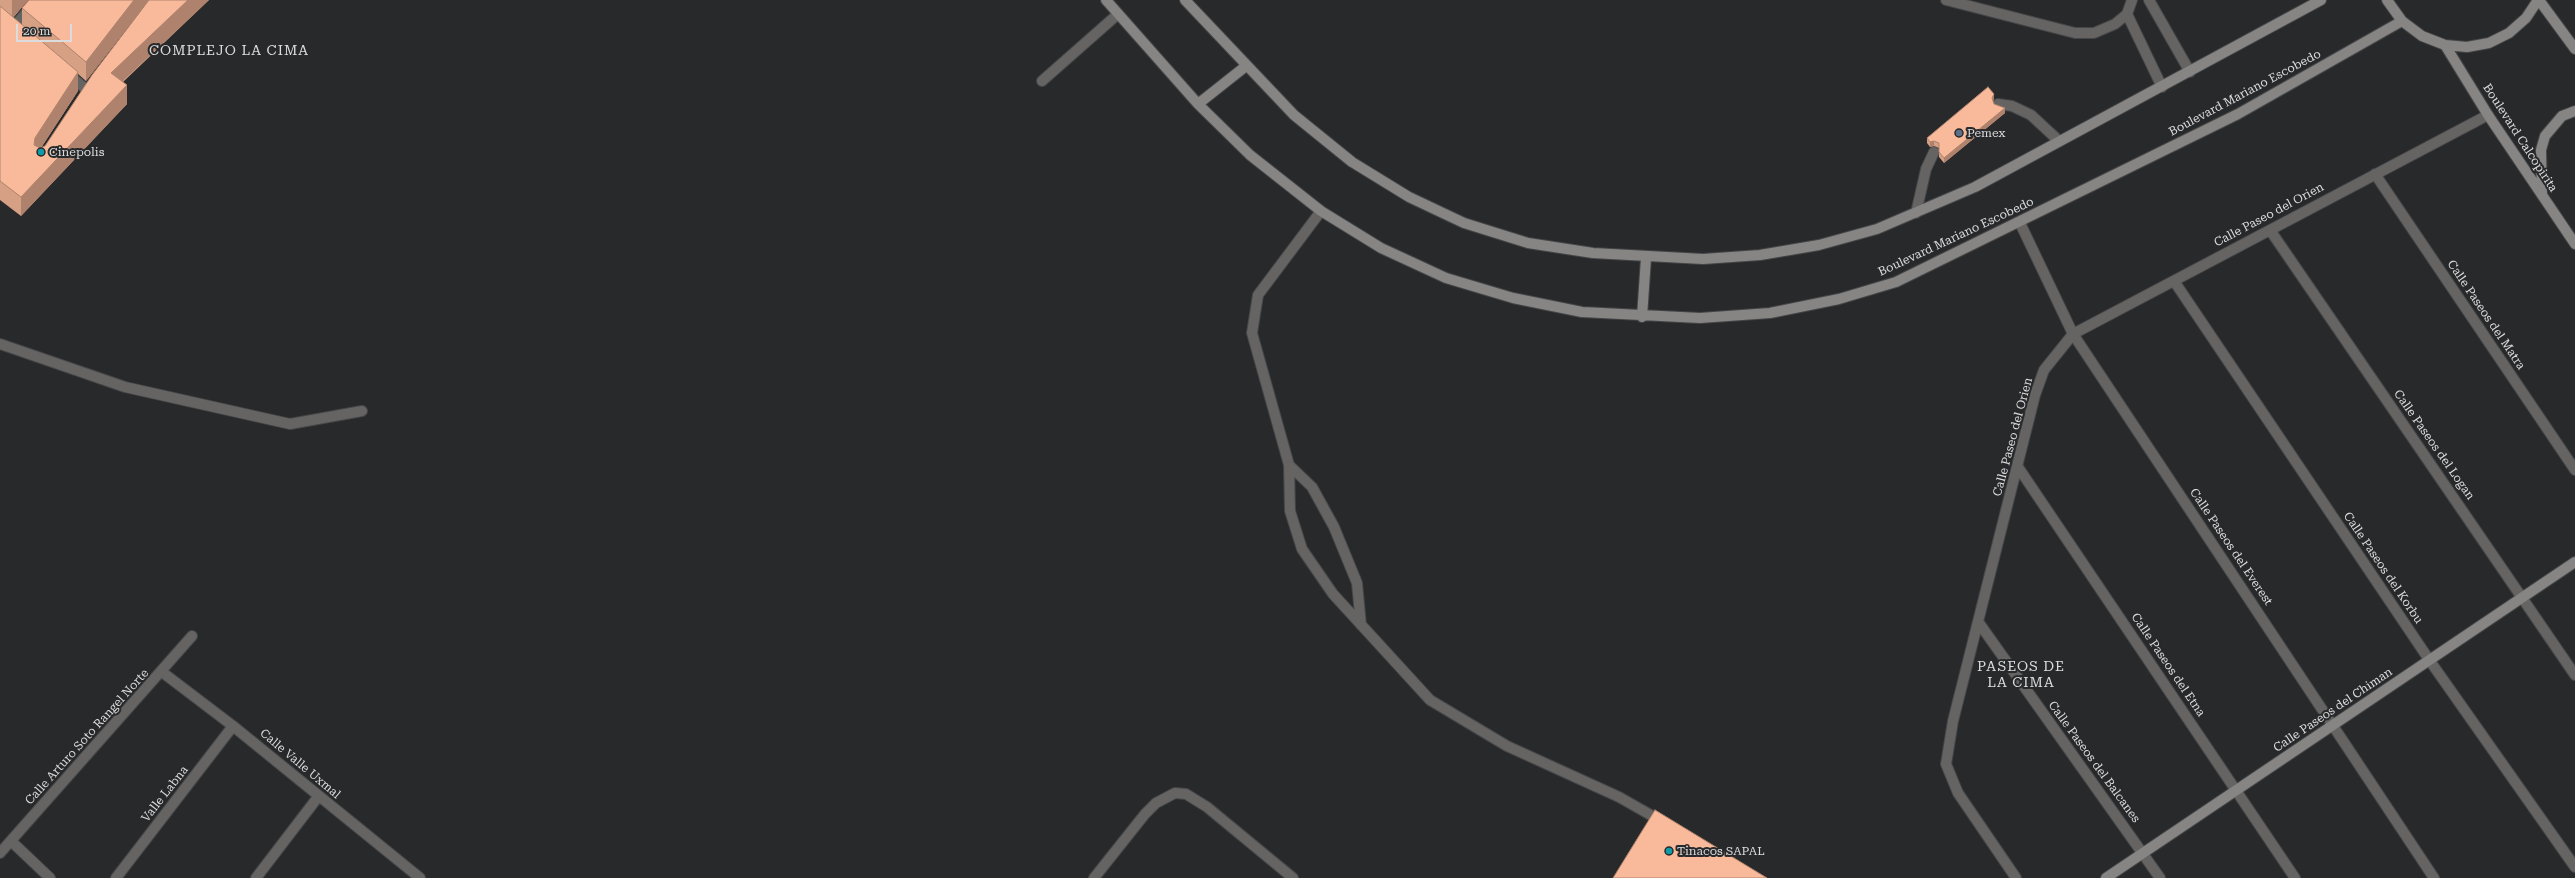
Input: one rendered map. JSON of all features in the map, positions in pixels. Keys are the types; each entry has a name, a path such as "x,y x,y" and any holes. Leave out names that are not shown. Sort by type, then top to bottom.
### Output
{"street":[{"path":"4,20 16,30 37,0"},
{"name":"Boulevard Mariano Escobedo","path":"1106,0 1198,104 1250,155 1321,212 1381,248 1446,278 1528,301 1582,312 1642,317 1700,318 1762,313 1839,299 1896,282 2020,223 2238,114 2402,21"},
{"path":"1185,0 1246,66 1294,114 1352,162 1409,197 1464,223 1528,243 1593,253 1646,258 1703,259 1760,255 1819,245 1877,229 1916,213 1975,187 2321,0"},
{"path":"1946,0 2075,33 2094,33 2115,24 2127,14 2132,0"},
{"path":"2149,0 2190,72"},
{"path":"2387,0 2402,21 2422,36 2445,45 2467,47 2489,42 2515,28 2526,18 2538,0 2575,49"},
{"path":"1042,81 1118,14"},
{"path":"2127,14 2162,87"},
{"name":"Boulevard Calcopirita","path":"2445,45 2488,115 2575,244"},
{"path":"58,66 87,90"},
{"path":"1198,104 1246,66"},
{"path":"1998,104 2012,106 2032,115 2059,141"},
{"path":"2542,195 2541,150 2545,136 2562,116 2575,111"},
{"name":"Calle Paseo del Orien","path":"2016,878 1958,793 1946,764 1953,721 1979,623 2035,395 2044,370 2073,334 2488,115"},
{"path":"1916,213 1926,169 1934,152"},
{"name":"Calle Paseos del Matra","path":"2376,174 2575,470"},
{"path":"1321,212 1258,296 1252,333 1289,465 1290,511 1302,549 1333,594 1430,700 1507,746 1619,797 1674,828"},
{"name":"Calle Paseos del Everest","path":"2020,223 2073,334 2334,725 2434,878"},
{"name":"Calle Paseos del Logan","path":"2270,230 2524,598 2575,675"},
{"path":"1642,317 1646,258"},
{"name":"Calle Paseos del Korbu","path":"2174,280 2430,661 2575,867"},
{"path":"0,344 125,387 290,424 362,412"},
{"path":"1289,465 1312,487 1334,527 1357,583 1361,625"},
{"name":"Calle Paseos del Etna","path":"2018,467 2296,878"},
{"name":"Calle Paseos del Chiman","path":"2106,878 2524,598 2575,562"},
{"name":"Calle Paseos del Balcanes","path":"1979,623 2144,853 2160,878"},
{"name":"Calle Arturo Soto Rangel Norte","path":"0,854 162,672 192,636"},
{"name":"Calle Valle Uxmal","path":"162,672 233,726 408,874 420,878"},
{"name":"Valle Labna","path":"116,878 233,726"},
{"path":"1094,878 1156,802 1176,793 1186,794 1207,807 1293,878"},
{"path":"256,878 318,797"},
{"path":"11,841 50,878"}],"building":[{"path":"29,0 134,0 86,62 22,8"},
{"name":"Cinepolis","path":"149,0 188,0 111,73 127,85 21,197 0,181 0,6 78,72 35,138 34,145 40,148 45,146 92,75"},
{"name":"Pemex","path":"1988,87 1994,94 1992,98 1994,104 2005,108 1944,158 1939,152 1939,143 1934,141 1930,142 1927,138"},
{"name":"Tinacos SAPAL","path":"1655,810 1767,878 1613,878"}],"place":[{"name":"Pemex","path":"1959,133"},
{"name":"Cinepolis","path":"41,152"},
{"name":"Tinacos SAPAL","path":"1669,851"}],"district":[{"name":"COMPLEJO LA CIMA","path":"229,51"},
{"name":"PASEOS DE LA CIMA","path":"2021,676"}]}
